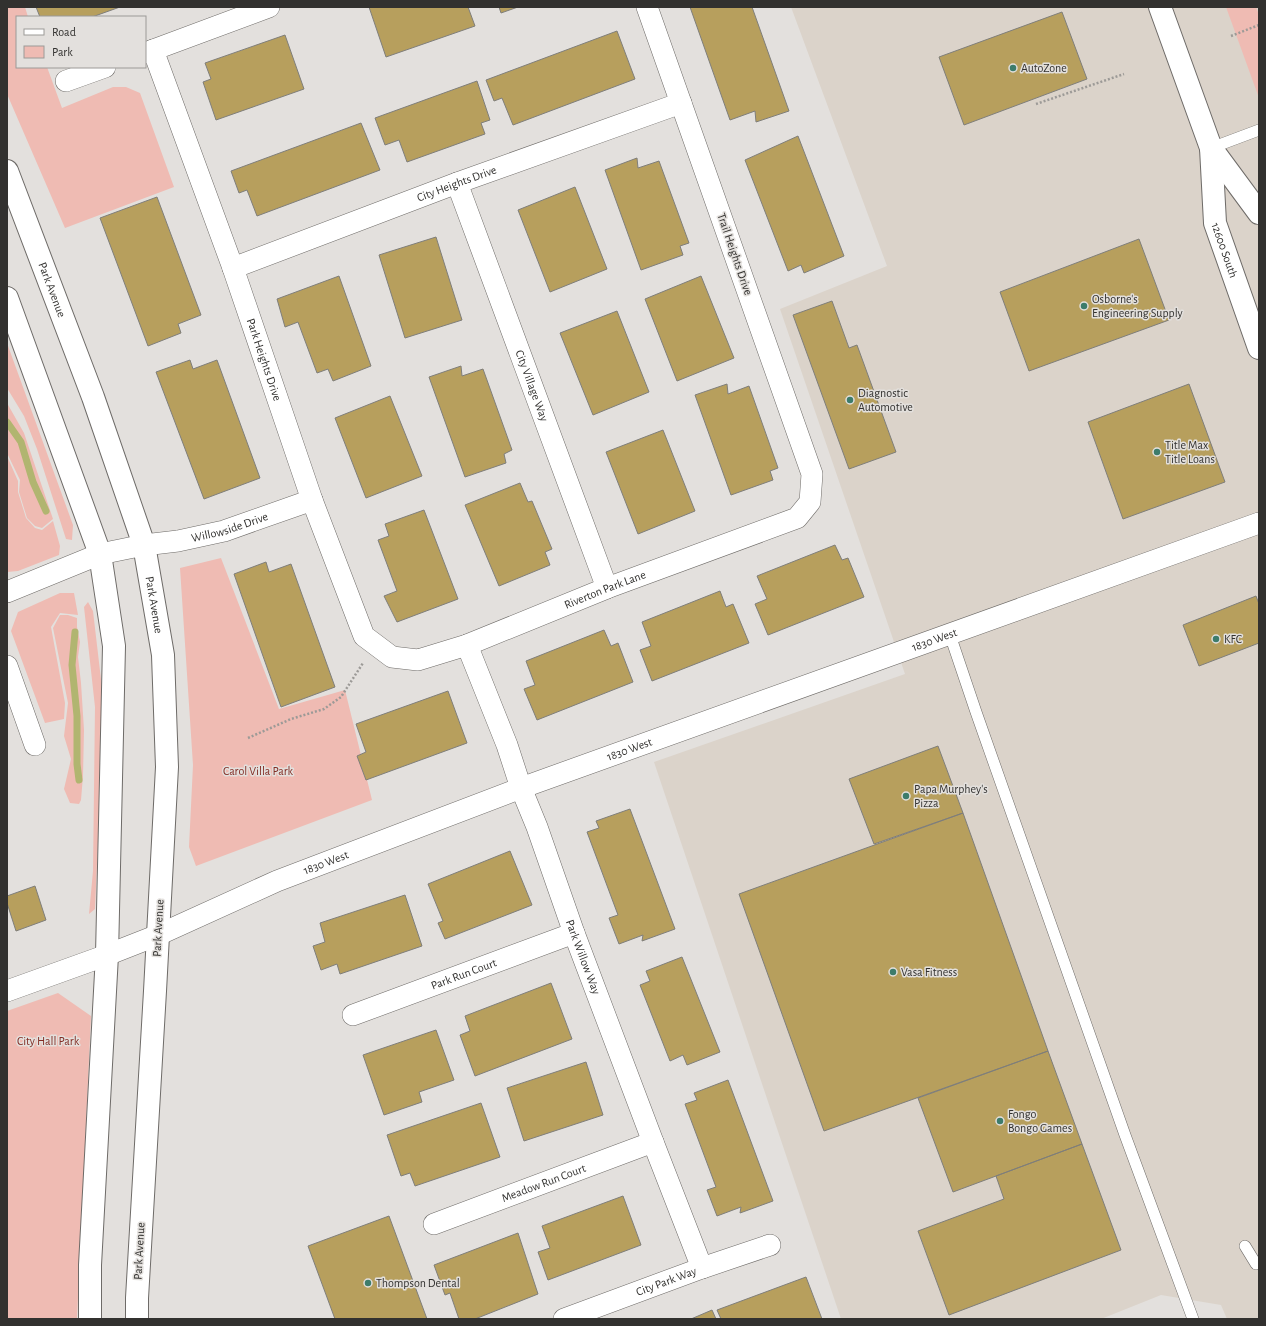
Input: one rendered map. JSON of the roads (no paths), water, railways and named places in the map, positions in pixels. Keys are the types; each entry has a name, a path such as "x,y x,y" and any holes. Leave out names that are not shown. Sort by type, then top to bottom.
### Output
{"street":[{"path":"149,51 269,7"},
{"name":"Trail Heights Drive","path":"647,7 812,474 810,502"},
{"name":"12600 South","path":"1160,7 1211,148 1259,213"},
{"name":"Park Heights Drive","path":"149,51 233,268 312,500 364,636 392,657"},
{"path":"66,81 102,68"},
{"name":"City Heights Drive","path":"233,268 457,183 681,103"},
{"name":"12600 South","path":"1211,148 1214,223 1259,348"},
{"name":"Park Avenue","path":"7,171 13,205 93,397 144,545 163,655 167,767 136,1316"},
{"name":"City Village Way","path":"457,183 607,588"},
{"path":"7,298 100,554 114,646 107,955 90,1265 90,1316"},
{"name":"Willowside Drive","path":"144,545 178,541 224,531 312,500"},
{"name":"Riverton Park Lane","path":"392,657 418,660 467,645 607,588 797,518 810,502"},
{"name":"1830 West","path":"7,991 158,935 277,881 521,788 1259,523"},
{"path":"7,592 100,554 144,545"},
{"name":"Park Willow Way","path":"467,645 507,745 521,788 534,817 574,933 702,1268"},
{"path":"7,666 35,745"},
{"name":"Park Run Court","path":"353,1015 574,933"},
{"name":"Meadow Run Court","path":"434,1224 653,1142"},
{"name":"City Park Way","path":"564,1319 702,1268 770,1245"}],"lane":[{"path":"1211,148 1259,130"},
{"path":"950,634 1125,1135 1193,1319"},
{"path":"1245,1246 1256,1264 1259,1263"}],"waterway":[{"path":"7,422 21,442 33,482 46,511"},
{"path":"75,632 72,665 77,716 77,764 79,780"}],"place":[{"name":"AutoZone","path":"1013,68"},
{"name":"Osborne's Engineering Supply","path":"1084,306"},
{"name":"Diagnostic Automotive","path":"850,400"},
{"name":"Title Max Title Loans","path":"1157,452"},
{"name":"KFC","path":"1216,639"},
{"name":"Papa Murphey's Pizza","path":"906,796"},
{"name":"Vasa Fitness","path":"893,972"},
{"name":"Fongo Bongo Games","path":"1000,1121"},
{"name":"Thompson Dental","path":"368,1283"}],"park label":[{"name":"Carol Villa Park","path":"258,771"},
{"name":"City Hall Park","path":"48,1041"}]}
